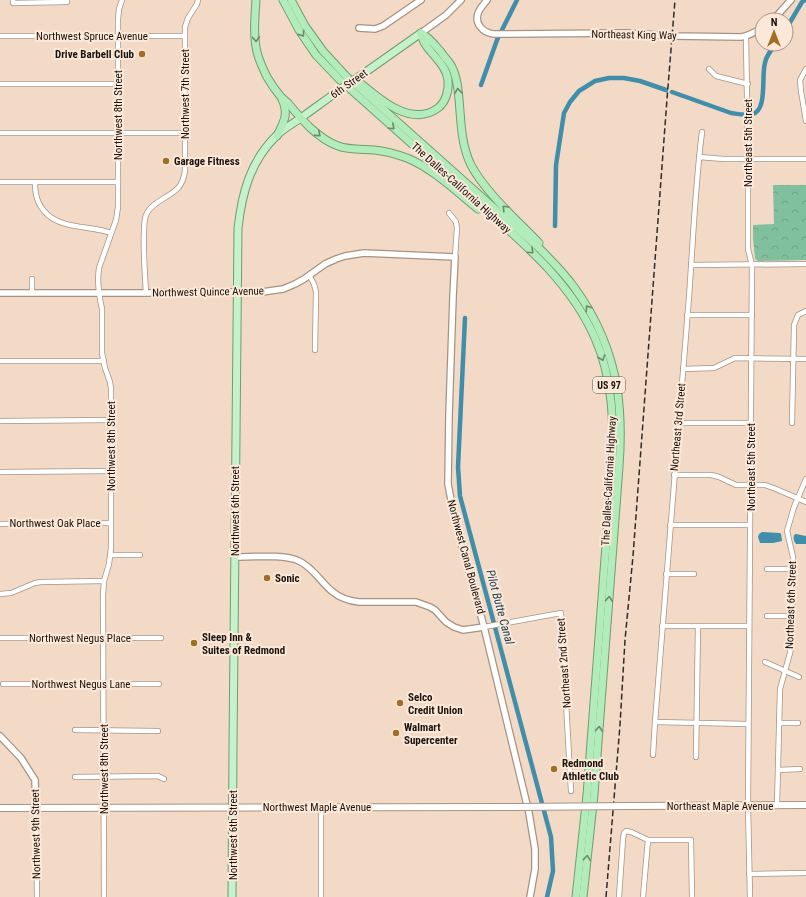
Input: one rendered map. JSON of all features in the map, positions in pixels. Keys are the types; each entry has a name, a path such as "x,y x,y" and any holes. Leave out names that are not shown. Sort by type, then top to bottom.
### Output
{"highway":[{"path":"256,0 255,40 258,53 267,77 281,97 285,107 286,114 277,136"},
{"name":"The Dalles-California Highway","path":"283,0 299,30 316,55 339,79 518,239 552,272 567,290 584,316 596,339 605,365 610,387 612,412 612,466 587,795 576,897"},
{"name":"The Dalles-California Highway","path":"291,0 305,26 323,51 345,75 540,249 559,268 574,286 591,313 602,335 612,365 620,411 621,440 594,795 583,897"},
{"path":"323,51 362,84 390,105 415,115 425,114 440,106 448,90 448,81 446,72 423,42 421,33"},
{"path":"421,33 429,37 451,65 455,74 465,149 471,164 482,182 543,247 559,268"},
{"path":"281,97 300,118 327,142 340,147 376,150 408,158 438,177 487,217 518,239"}],"main road":[{"name":"6th Street","path":"277,136 300,118 421,33"},
{"name":"Northwest 6th Street","path":"232,897 238,228 240,206 246,184 256,162 277,136"},
{"name":"Northwest Maple Avenue","path":"0,808 634,806"},
{"name":"Northeast Maple Avenue","path":"634,806 806,806"}],"street":[{"name":"Northwest 8th Street","path":"104,897 103,638 104,581 110,555 111,389 102,353 102,308 98,274 117,214 118,19 122,0"},
{"name":"Northwest 7th Street","path":"146,294 144,222 146,214 152,206 179,188 185,171 185,27 188,18 198,0"},
{"path":"360,28 375,28 383,26 421,0"},
{"path":"421,33 446,15 461,0"},
{"name":"Northeast King Way","path":"487,0 479,12 479,25 485,32 494,34 626,33 673,36 746,37"},
{"path":"780,12 791,0"},
{"path":"13,1 67,1"},
{"path":"746,37 754,32"},
{"name":"Northwest Spruce Avenue","path":"0,36 185,36"},
{"name":"Northeast 5th Street","path":"746,37 748,84 748,249 752,265 748,724 750,897"},
{"path":"806,68 800,80 800,91 806,121"},
{"path":"710,69 716,76 748,84"},
{"path":"0,84 117,84"},
{"name":"Northeast 3rd Street","path":"653,754 702,132"},
{"path":"0,133 185,133"},
{"path":"699,157 724,159 806,159"},
{"path":"0,182 118,182"},
{"path":"35,182 36,194 40,205 47,214 58,221 70,225 104,230 111,233"},
{"name":"Northwest Canal Boulevard","path":"449,212 456,222 457,228 453,297 448,484 461,542 486,627 529,813 535,849 535,869 530,897"},
{"name":"Northwest Quince Avenue","path":"0,293 146,294 189,292 262,292 279,290 295,284 325,264 353,254 364,253 455,257"},
{"path":"692,265 806,264"},
{"path":"309,275 316,292 315,350"},
{"path":"32,279 32,293"},
{"path":"792,423 794,325 798,315 806,311"},
{"path":"687,315 752,315"},
{"path":"683,369 714,368 735,358 806,358"},
{"path":"0,361 104,361"},
{"path":"0,421 111,420"},
{"path":"678,423 751,423"},
{"path":"0,472 111,471"},
{"path":"674,476 711,475 736,485 765,485 806,502"},
{"name":"Northeast 6th Street","path":"778,806 780,689 792,642 794,557 787,531 794,506 806,479"},
{"name":"Northwest Oak Place","path":"0,524 110,523"},
{"path":"670,525 750,525"},
{"path":"110,555 140,556"},
{"path":"235,557 288,557 305,564 334,593 350,601 416,602 424,604 435,610 446,622 454,627 463,630 486,627"},
{"path":"767,569 793,569"},
{"path":"666,574 694,574"},
{"path":"0,594 11,593 34,583 41,582 104,581"},
{"name":"Northeast 2nd Street","path":"486,627 562,613 571,791"},
{"path":"767,616 792,616"},
{"path":"662,626 749,626"},
{"path":"696,757 698,626"},
{"name":"Northwest Negus Place","path":"0,638 160,638"},
{"path":"765,662 799,677"},
{"name":"Northwest Negus Lane","path":"3,684 159,684"},
{"path":"655,722 748,724"},
{"path":"779,723 798,723"},
{"path":"75,730 158,730"},
{"name":"Northwest 9th Street","path":"0,736 21,758 35,780 37,897"},
{"path":"778,770 800,769"},
{"path":"75,777 158,776 164,779"},
{"path":"321,807 321,897"},
{"path":"619,897 623,839 626,831 648,840 691,840 692,897"},
{"path":"643,897 648,840"},
{"path":"749,874 806,873"}],"green space":[{"path":"773,185 806,185 806,260 759,261 755,258 753,225 774,224"}],"water":[{"path":"762,532 780,533 782,541 760,543 758,537"},
{"path":"794,535 806,536 806,544 796,544 794,541"}],"waterway":[{"path":"481,85 497,40 517,0"},
{"name":"Pilot Butte Canal","path":"794,16 802,2 805,0"},
{"name":"Pilot Butte Canal","path":"672,92 731,113 750,115 757,111 762,100 764,69 770,52"},
{"name":"Pilot Butte Canal","path":"555,226 556,165 564,113 570,102 579,91 595,81 609,78 624,78 640,81 666,90"},
{"name":"Pilot Butte Canal","path":"465,318 458,467 460,496 551,837 553,871 547,897"}],"railway":[{"path":"606,897 675,0"}],"place":[{"name":"Drive Barbell Club","path":"142,54"},
{"name":"Garage Fitness","path":"166,161"},
{"name":"Sonic","path":"267,578"},
{"name":"Sleep Inn & Suites of Redmond","path":"194,643"},
{"name":"Selco Credit Union","path":"400,703"},
{"name":"Walmart Supercenter","path":"396,733"},
{"name":"Redmond Athletic Club","path":"554,769"}]}
